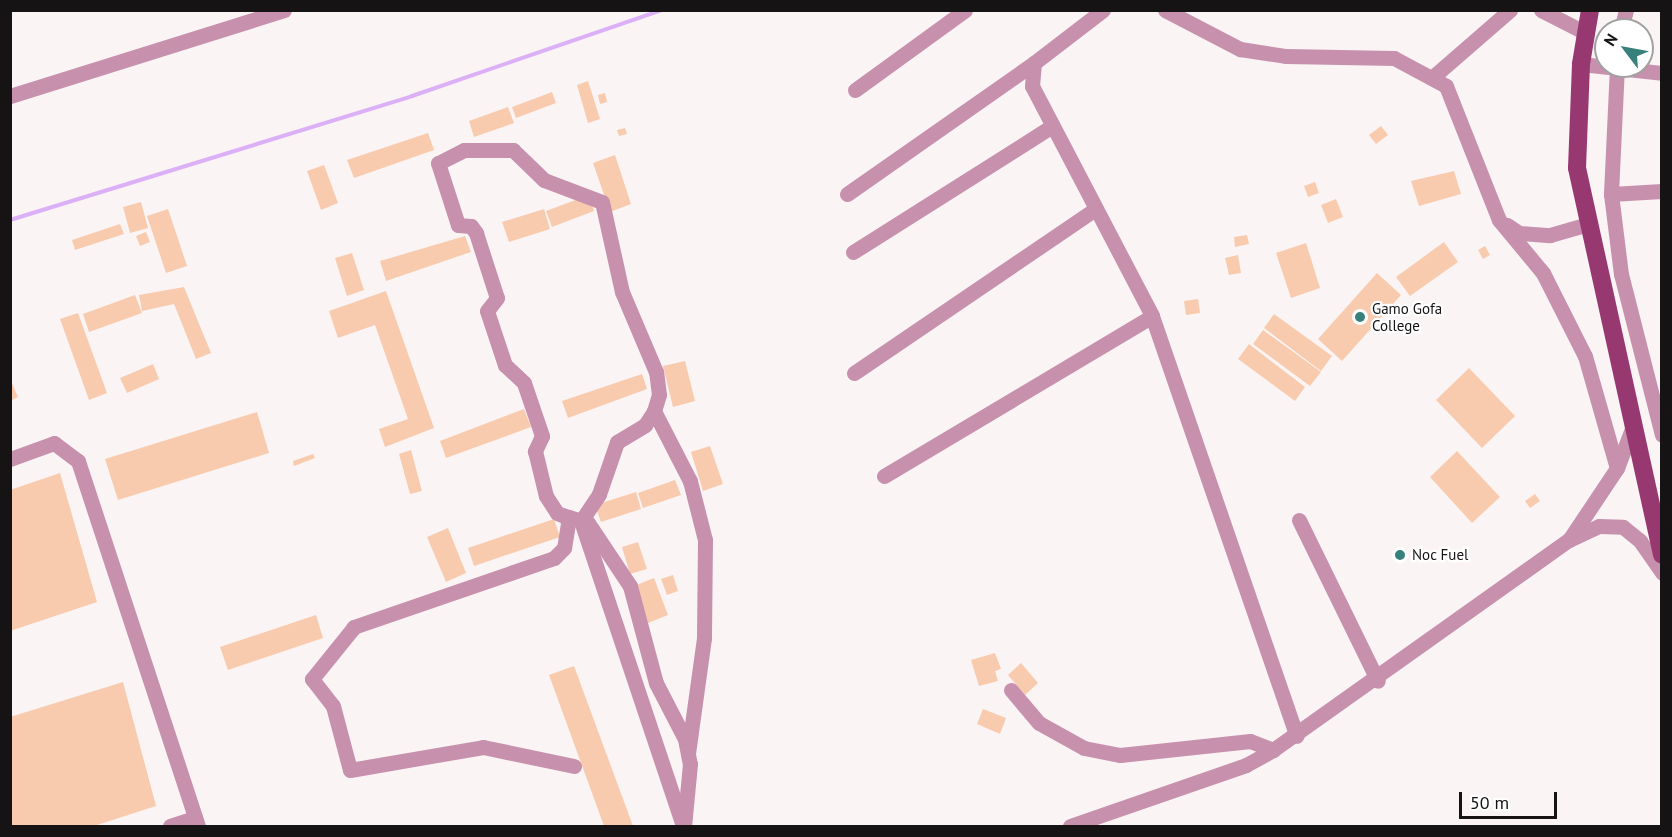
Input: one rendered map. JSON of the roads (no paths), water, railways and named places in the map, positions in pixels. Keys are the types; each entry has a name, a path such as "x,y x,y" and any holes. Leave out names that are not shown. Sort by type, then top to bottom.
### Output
{"main road":[{"path":"1590,10 1584,32 1581,64 1577,168 1586,225 1662,555"}],"street":[{"path":"10,96 284,10"},
{"path":"855,90 965,10"},
{"path":"847,194 1034,63 1103,10"},
{"path":"1164,10 1240,48 1286,56 1394,58 1434,76 1446,86 1499,220 1543,273 1585,356 1617,468"},
{"path":"1434,76 1510,10"},
{"path":"1541,10 1584,32"},
{"path":"1034,63 1032,86 1051,127 1152,316 1297,736"},
{"path":"1581,64 1594,65"},
{"path":"1616,78 1611,194 1621,274 1662,435"},
{"path":"853,252 1051,127"},
{"path":"574,766 483,747 350,770 333,706 312,679 312,672 354,627 555,558 564,548 575,519 599,494 617,442 645,425 654,411 656,372 622,292 602,202 544,180 513,150 479,146 442,159 438,163 459,225 471,225 476,233 496,295 487,311 505,365 526,387 542,436 535,451 546,496 551,508 575,519 608,546 630,585 656,683 688,753"},
{"path":"1611,194 1662,191"},
{"path":"854,373 1095,209"},
{"path":"1499,220 1535,235 1586,225"},
{"path":"884,476 1152,316"},
{"path":"654,411 690,481 705,540 704,639 688,753 684,826"},
{"path":"1569,540 1617,468 1633,426"},
{"path":"10,459 54,443 78,461 196,822 170,826"},
{"path":"575,519 684,826"},
{"path":"1299,520 1378,681"},
{"path":"1070,826 1246,765 1273,750 1378,681 1569,540 1599,526 1623,527 1640,541 1662,573"},
{"path":"1011,690 1039,723 1084,748 1120,755 1250,741 1273,750"}],"waterway":[{"path":"10,220 412,96 662,10"}],"place":[{"name":"Gamo Gofa College","path":"1360,317"},
{"name":"Noc Fuel","path":"1400,555"}]}
